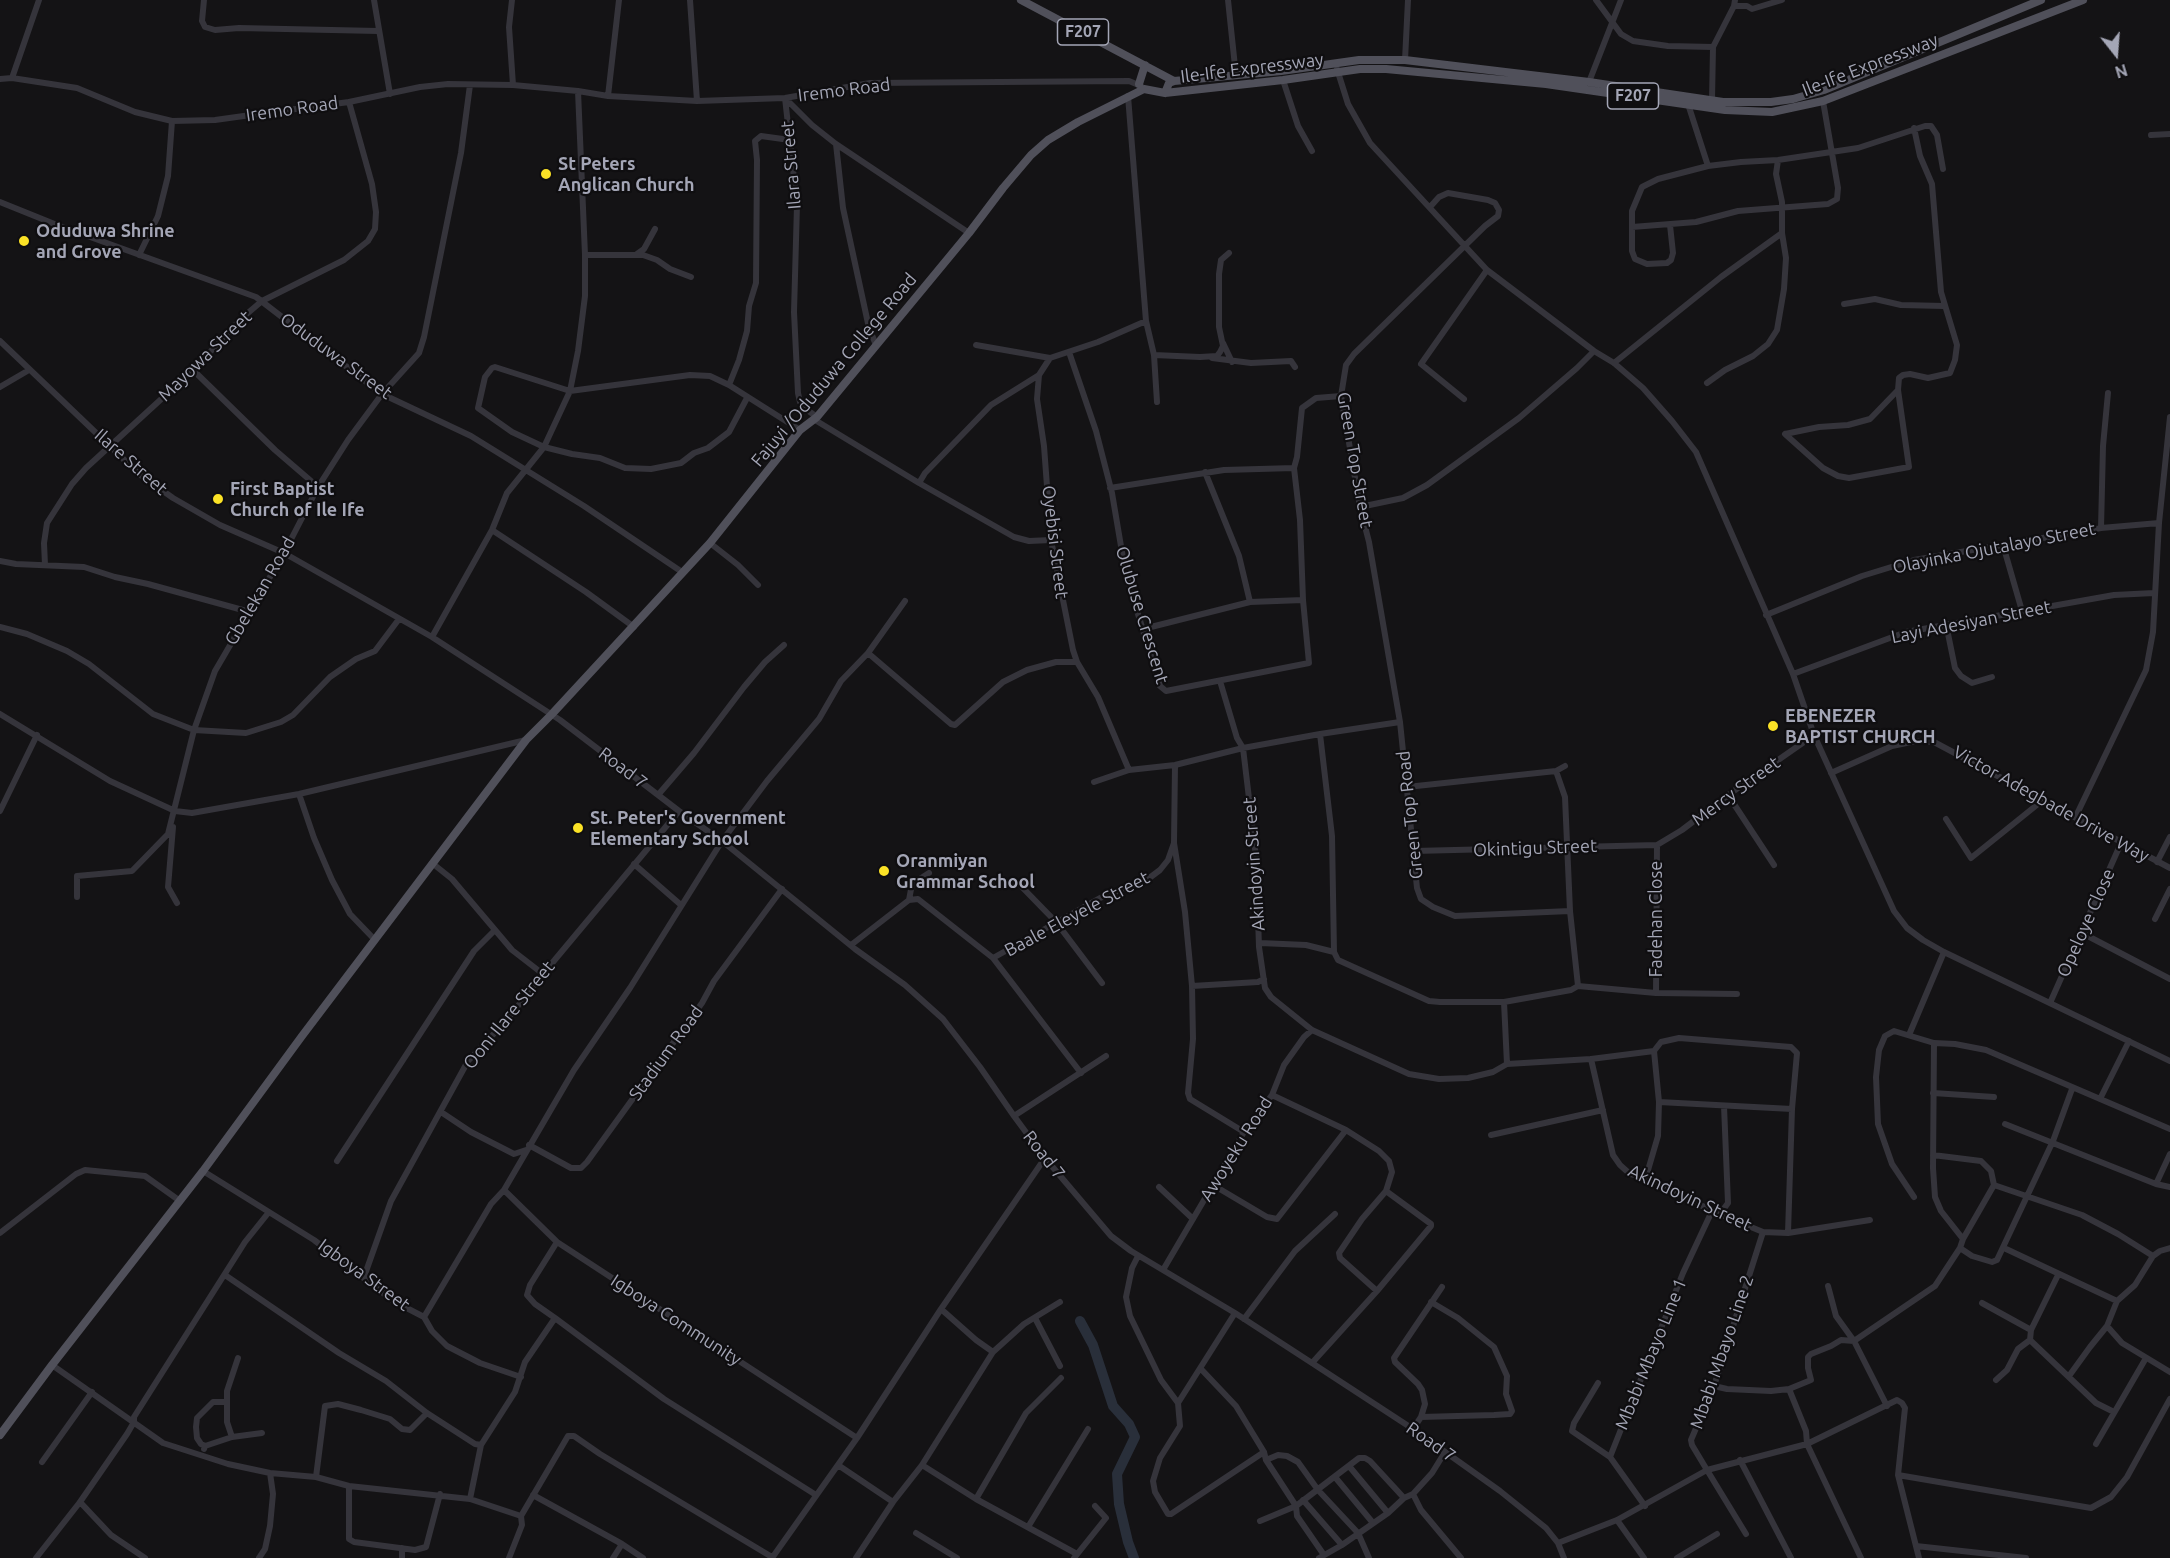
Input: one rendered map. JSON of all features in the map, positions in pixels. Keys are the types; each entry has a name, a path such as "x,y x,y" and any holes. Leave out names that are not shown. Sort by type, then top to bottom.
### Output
{"main road":[{"name":"F207","path":"1021,0 1174,81"},
{"name":"Ile-Ife Expressway","path":"2042,0 1824,90 1793,99 1770,102 1712,100 1589,82 1405,60 1359,60 1236,76 1174,81 1169,83 1165,93 1360,69 1425,72 1546,84 1725,110 1772,112 1823,101 2083,0"},
{"path":"1145,64 1142,87 1165,93"},
{"name":"Fajuyi /Oduduwa College Road","path":"0,1435 203,1171 526,740 710,543 800,430 816,419 1031,155 1048,140 1077,122 1142,87"}],"street":[{"path":"12,78 39,0"},
{"path":"204,0 202,21 205,27 214,30 239,28 378,31"},
{"path":"374,0 390,94"},
{"path":"512,0 509,27 513,85"},
{"path":"608,96 619,0"},
{"path":"690,0 698,101"},
{"path":"1228,0 1236,76"},
{"path":"1405,60 1408,0"},
{"path":"1596,0 1621,34 1634,41 1668,46 1713,47"},
{"path":"1589,82 1621,0"},
{"path":"1712,100 1713,47 1734,3 1752,9 1782,0"},
{"path":"1336,63 1348,104 1370,143 1487,270 1594,351 1614,363 1643,388 1696,452 1793,674 1814,735 1894,911 1907,928 1944,952 2170,1060"},
{"name":"Iremo Road","path":"0,79 12,78 77,88 135,112 172,121 214,120 349,102 420,87 448,84 513,85 608,96 698,101 784,98 870,83 1128,81 1142,87"},
{"path":"1283,80 1298,126 1312,152"},
{"name":"Gbelekan Road","path":"175,811 194,730 205,692 215,670 284,553 318,486 382,394 410,366 419,353 461,153 470,85"},
{"path":"432,637 492,530 507,493 544,447 570,391 584,307 585,255 578,91"},
{"path":"1128,96 1146,321 1154,355 1157,402"},
{"name":"Ilara Street","path":"784,98 797,205 794,312 800,402 816,419 919,483 1014,537 1029,541 1051,540"},
{"name":"Ilara Street","path":"784,98 836,144 969,233"},
{"path":"1632,227 1696,222 1738,211 1828,204 1837,198 1838,188 1823,101"},
{"name":"Mayowa Street","path":"45,565 46,523 72,484 262,301 344,260 368,241 375,229 376,212 372,184 349,102"},
{"path":"1688,104 1708,166"},
{"path":"139,255 158,216 168,176 172,121"},
{"path":"1670,225 1673,253 1671,260 1667,263 1647,264 1635,259 1632,251 1632,211 1642,187 1658,179 1708,166 1778,160 1858,148 1914,128 1931,126 1935,131 1943,169"},
{"path":"1898,390 1870,419 1848,425 1819,426 1785,434 1823,468 1838,477 1849,478 1908,467 1898,390 1899,378 1911,374 1928,378 1950,373 1957,345 1941,292 1933,190 1920,156 1914,128"},
{"path":"2151,135 2170,134"},
{"path":"729,385 740,360 747,331 748,306 756,283 757,160 755,141 762,136 790,140"},
{"path":"836,144 843,208 869,328 876,345"},
{"path":"1707,383 1725,370 1754,356 1768,344 1778,330 1786,258 1782,233 1782,208 1776,174 1778,160"},
{"name":"Green Top Street","path":"1400,722 1341,396 1346,364 1354,354 1498,216 1499,210 1495,203 1488,200 1448,193 1439,197 1430,207"},
{"name":"Oduduwa Street","path":"0,202 256,297 382,394 471,436 584,506 682,572"},
{"path":"637,254 644,249 655,229"},
{"path":"1614,363 1721,277 1782,233"},
{"path":"1154,355 1217,356 1223,346 1218,310 1218,274 1221,260 1229,253"},
{"path":"585,255 637,254 657,260 665,267 691,277"},
{"path":"1464,399 1421,364 1487,270"},
{"path":"1844,304 1875,299 1901,305 1944,306"},
{"path":"976,345 1050,358 1098,342 1146,321"},
{"path":"1221,338 1232,362"},
{"name":"Ilare Street","path":"0,342 139,474 173,498 220,525 284,553 432,637"},
{"path":"1360,507 1404,498 1426,484 1518,418 1594,351"},
{"name":"Olubuse Crescent","path":"1069,352 1096,431 1110,488 1123,558 1143,629 1162,690 1166,691 1309,663 1303,600 1300,520 1294,468 1302,408 1316,398 1341,396"},
{"path":"1200,357 1232,362 1291,361 1295,367"},
{"path":"919,483 925,473 991,405 1038,375 1050,358"},
{"path":"747,398 729,432 708,448 694,453 681,463 651,469 625,468 600,458 544,447 512,432 478,408 485,377 492,368 499,367 570,391 690,375 710,376 729,385 800,430"},
{"path":"193,369 275,450 318,486"},
{"path":"0,387 29,370"},
{"name":"Oyebisi Street","path":"1038,375 1037,399 1044,446 1051,540 1060,593 1077,662 1098,697 1129,770"},
{"path":"2101,528 2103,446 2109,393"},
{"path":"2076,816 2146,670 2153,632 2159,522 2170,417"},
{"path":"1110,488 1224,470 1294,468"},
{"path":"1206,472 1239,556 1250,602"},
{"name":"Olayinka Ojutalayo Street","path":"1766,615 1862,576 1914,560 2101,528 2159,522"},
{"path":"492,530 586,592 634,627"},
{"path":"710,543 738,565 758,585"},
{"path":"2003,545 2022,611"},
{"path":"0,561 16,564 84,567 250,612"},
{"name":"Layi Adesiyan Street","path":"1793,674 1890,636 2114,595 2154,593"},
{"path":"1143,629 1250,602 1303,600"},
{"path":"424,1317 491,1204 504,1190 528,1147 722,842 767,781 819,719 841,681 868,652 905,601"},
{"path":"0,627 27,634 67,651 89,664 153,714 194,730 246,733 281,722 292,715 330,677 356,659 375,651 399,619"},
{"path":"1946,624 1955,668 1972,683 1992,677"},
{"name":"Road 7","path":"432,637 552,714 722,842 905,985 943,1019 1045,1158 1111,1236 1138,1256 1235,1313 1413,1429 1531,1514 1558,1543 1564,1558"},
{"path":"658,795 765,662 784,645"},
{"path":"868,652 954,725 1003,682 1027,670 1056,662 1077,662"},
{"name":"Akindoyin Street","path":"1220,681 1237,738 1243,748 1256,856 1260,943 1265,988 1271,997 1312,1030 1409,1074 1438,1079 1468,1078 1493,1072 1507,1064 1591,1059 1654,1051"},
{"path":"0,714 110,781 175,811 192,813 299,794 526,740"},
{"path":"1094,782 1129,770 1175,765 1243,748 1400,722"},
{"name":"Green Top Road","path":"1400,722 1417,888 1421,898 1433,907 1455,916 1570,911"},
{"path":"1320,734 1332,836 1334,952 1338,960 1429,1001 1504,1002 1571,990 1578,986 1656,993 1737,994"},
{"path":"0,811 37,735"},
{"name":"Mercy Street","path":"1657,845 1682,830 1814,735"},
{"name":"Victor Adegbade Drive Way","path":"1831,773 1892,746 1925,741 1941,744 2170,868"},
{"name":"Baale Eleyele Street","path":"993,958 1100,898 1148,879 1160,870 1168,860 1174,843 1175,765"},
{"path":"1407,787 1556,771 1565,766"},
{"path":"1556,771 1565,797 1570,911 1578,986"},
{"path":"299,794 332,880 350,914 375,940"},
{"path":"1728,795 1774,865"},
{"path":"1946,819 1971,858 2043,800"},
{"path":"76,897 77,876 132,871 143,862 168,834 175,811"},
{"path":"175,811 168,887 177,903"},
{"name":"Ooni Ilare Street","path":"364,1277 391,1201 468,1061 506,1022 543,974 679,811"},
{"path":"2157,862 2170,837"},
{"path":"1174,843 1185,912 1192,986 1193,1039 1188,1093 1190,1099 1244,1132"},
{"name":"Opeloye Close","path":"2050,1003 2121,843"},
{"name":"Okintigu Street","path":"1414,851 1657,845"},
{"name":"Fadehan Close","path":"1656,993 1657,845"},
{"path":"432,863 452,879 514,953 543,974"},
{"path":"634,864 681,905"},
{"path":"909,900 912,884 929,873"},
{"path":"1018,884 1056,922 1102,983"},
{"name":"Stadium Road","path":"528,1147 571,1168 581,1168 588,1162 702,1003 714,981 782,889"},
{"path":"2155,919 2170,889"},
{"path":"851,945 909,900 918,899 993,958 1081,1073"},
{"path":"337,1161 474,951 494,931"},
{"path":"2082,933 2170,979"},
{"path":"1260,943 1306,945 1334,952"},
{"path":"1909,1035 1944,952"},
{"path":"1192,986 1258,982 1264,979"},
{"path":"1504,1002 1507,1064"},
{"name":"Awoyeku Road","path":"1163,1270 1244,1132 1272,1095 1284,1065 1304,1037 1312,1030"},
{"path":"1914,1197 1892,1164 1878,1124 1876,1107 1878,1059 1885,1036 1894,1031 1934,1043 1956,1044 1986,1050 2170,1130"},
{"path":"1646,1177 1658,1136 1659,1102 1654,1051 1661,1042 1679,1038 1791,1047 1797,1053 1792,1109 1788,1233"},
{"path":"2100,1099 2129,1041"},
{"path":"1934,1043 1935,1197 1941,1211 1963,1239"},
{"path":"1014,1116 1106,1056"},
{"name":"Akindoyin Street","path":"1591,1059 1613,1155 1620,1165 1630,1174 1646,1177 1712,1211 1763,1232"},
{"path":"1960,1248 1972,1256 1992,1262 2000,1258 2053,1141 2072,1089"},
{"path":"1933,1093 1994,1097"},
{"path":"1272,1095 1346,1130 1379,1151 1389,1161 1392,1172 1386,1191 1362,1219 1339,1253 1340,1258 1377,1291"},
{"path":"1659,1102 1792,1109"},
{"path":"1720,1214 1728,1203 1724,1106"},
{"path":"1491,1135 1603,1110"},
{"path":"441,1112 471,1132 514,1154 528,1147"},
{"path":"2005,1124 2053,1141 2156,1184 2170,1187"},
{"path":"1213,1185 1267,1217 1277,1219 1346,1130"},
{"path":"2156,1184 2170,1154"},
{"path":"1714,1386 1727,1389 1771,1391 1789,1389 1811,1380 1808,1357 1811,1354 1841,1340 1854,1341 1935,1286 1960,1248 1994,1185 1991,1171 1981,1161 1933,1155"},
{"path":"509,1558 522,1525 521,1516 568,1436 574,1436 772,1558 857,1438 941,1309 1045,1158"},
{"path":"0,1233 76,1174 85,1170 145,1176 180,1201"},
{"name":"Igboya Street","path":"203,1171 314,1240 395,1302 424,1317 432,1331 447,1346 480,1363 521,1377"},
{"path":"1994,1185 2082,1215 2153,1256"},
{"path":"1159,1187 1193,1219"},
{"name":"Igboya Community","path":"504,1190 557,1242 857,1438"},
{"path":"1312,1363 1377,1291 1431,1226 1386,1191"},
{"name":"Mbabi Mbayo Line 1","path":"1610,1457 1683,1273 1712,1211"},
{"path":"36,1558 80,1502 134,1422 134,1417 245,1242 270,1212"},
{"path":"1244,1319 1295,1251 1335,1214"},
{"path":"1763,1232 1788,1233 1870,1220"},
{"name":"Mbabi Mbayo Line 2","path":"1707,1470 1691,1440 1714,1386 1763,1232"},
{"path":"557,1242 530,1285 527,1295 535,1304 664,1399 816,1495"},
{"path":"2004,1248 2117,1301"},
{"path":"2070,1376 2107,1326 2117,1301 2135,1285 2153,1256 2170,1248"},
{"path":"1138,1256 1132,1268 1126,1297 1130,1316 1161,1380 1178,1403 1180,1426 1160,1458 1153,1481 1155,1492 1168,1514 1264,1452"},
{"path":"225,1275 339,1353 386,1381 428,1413 475,1444 481,1445"},
{"path":"1996,1380 2007,1370 2018,1349 2030,1340 2031,1330 2058,1275"},
{"path":"1828,1286 1836,1316 1854,1341 1887,1406"},
{"path":"1413,1429 1421,1417 1425,1404 1422,1390 1395,1362 1394,1358 1442,1287"},
{"path":"856,1558 893,1502 922,1465 993,1352 1035,1318 1060,1302"},
{"path":"1421,1417 1487,1416 1509,1414 1512,1411 1506,1394 1507,1376 1494,1347 1458,1318 1431,1302"},
{"path":"1982,1303 2031,1330"},
{"path":"941,1309 993,1352"},
{"path":"1178,1403 1235,1313"},
{"path":"470,1499 481,1445 515,1392 525,1362 555,1318"},
{"path":"1035,1318 1060,1366"},
{"path":"2107,1326 2122,1343 2170,1372"},
{"path":"2030,1340 2096,1403 2114,1412"},
{"path":"232,1437 227,1422 227,1391 238,1358"},
{"path":"2096,1444 2146,1358"},
{"path":"52,1365 163,1443 228,1464 270,1473 316,1477 349,1486 470,1499 521,1516"},
{"path":"1201,1369 1236,1406 1264,1452 1266,1460 1296,1506 1297,1516 1321,1557 1342,1545 1388,1513 1404,1498 1413,1494 1445,1452"},
{"path":"976,1498 1026,1413 1061,1378"},
{"path":"1598,1383 1574,1423 1572,1428 1574,1434 1610,1457 1645,1506"},
{"path":"1789,1389 1806,1431 1807,1444 1861,1558"},
{"path":"42,1462 92,1392"},
{"path":"1898,1475 2091,1508 2111,1497 2127,1477 2170,1399"},
{"path":"1558,1543 1617,1520 1707,1470 1807,1444 1896,1400 1902,1402 1905,1408 1898,1475 1919,1558"},
{"path":"205,1446 197,1438 195,1427 197,1418 213,1402 227,1402"},
{"path":"316,1477 325,1406 338,1404 361,1410 390,1419 402,1429 410,1430 428,1413"},
{"path":"1028,1527 1088,1429"},
{"path":"201,1455 205,1446 232,1437 262,1433"},
{"path":"1266,1460 1278,1455 1287,1456 1298,1462 1318,1490 1358,1533 1369,1558"},
{"path":"1260,1521 1296,1506 1359,1458 1365,1458 1404,1498"},
{"path":"1740,1461 1791,1558"},
{"path":"838,1465 893,1502"},
{"path":"922,1465 1076,1556 1106,1518 1095,1506"},
{"path":"1349,1466 1388,1513"},
{"path":"1707,1470 1746,1534"},
{"path":"259,1558 265,1549 270,1526 273,1494 270,1473"},
{"path":"1335,1477 1373,1523"},
{"path":"349,1486 349,1539 354,1542 415,1550 426,1547 440,1494"},
{"path":"1413,1494 1421,1510 1461,1558"},
{"path":"533,1496 622,1544 643,1558"},
{"path":"1303,1500 1342,1545"},
{"path":"80,1502 111,1535 145,1558"},
{"path":"1617,1520 1644,1558"},
{"path":"916,1533 957,1558"},
{"path":"1677,1558 1717,1534"},
{"path":"613,1558 622,1544"},
{"path":"1916,1546 1980,1555 2026,1558"},
{"path":"402,1548 402,1558"}],"waterway":[{"path":"1080,1321 1093,1345 1113,1406 1129,1424 1135,1437 1117,1474 1119,1504 1134,1558"}],"place":[{"name":"St Peters Anglican Church","path":"546,174"},
{"name":"Oduduwa Shrine and Grove","path":"24,241"},
{"name":"First Baptist Church of Ile Ife","path":"218,499"},
{"name":"EBENEZER BAPTIST CHURCH","path":"1773,726"},
{"name":"St. Peter's Government Elementary School","path":"578,828"},
{"name":"Oranmiyan Grammar School","path":"884,871"}]}
